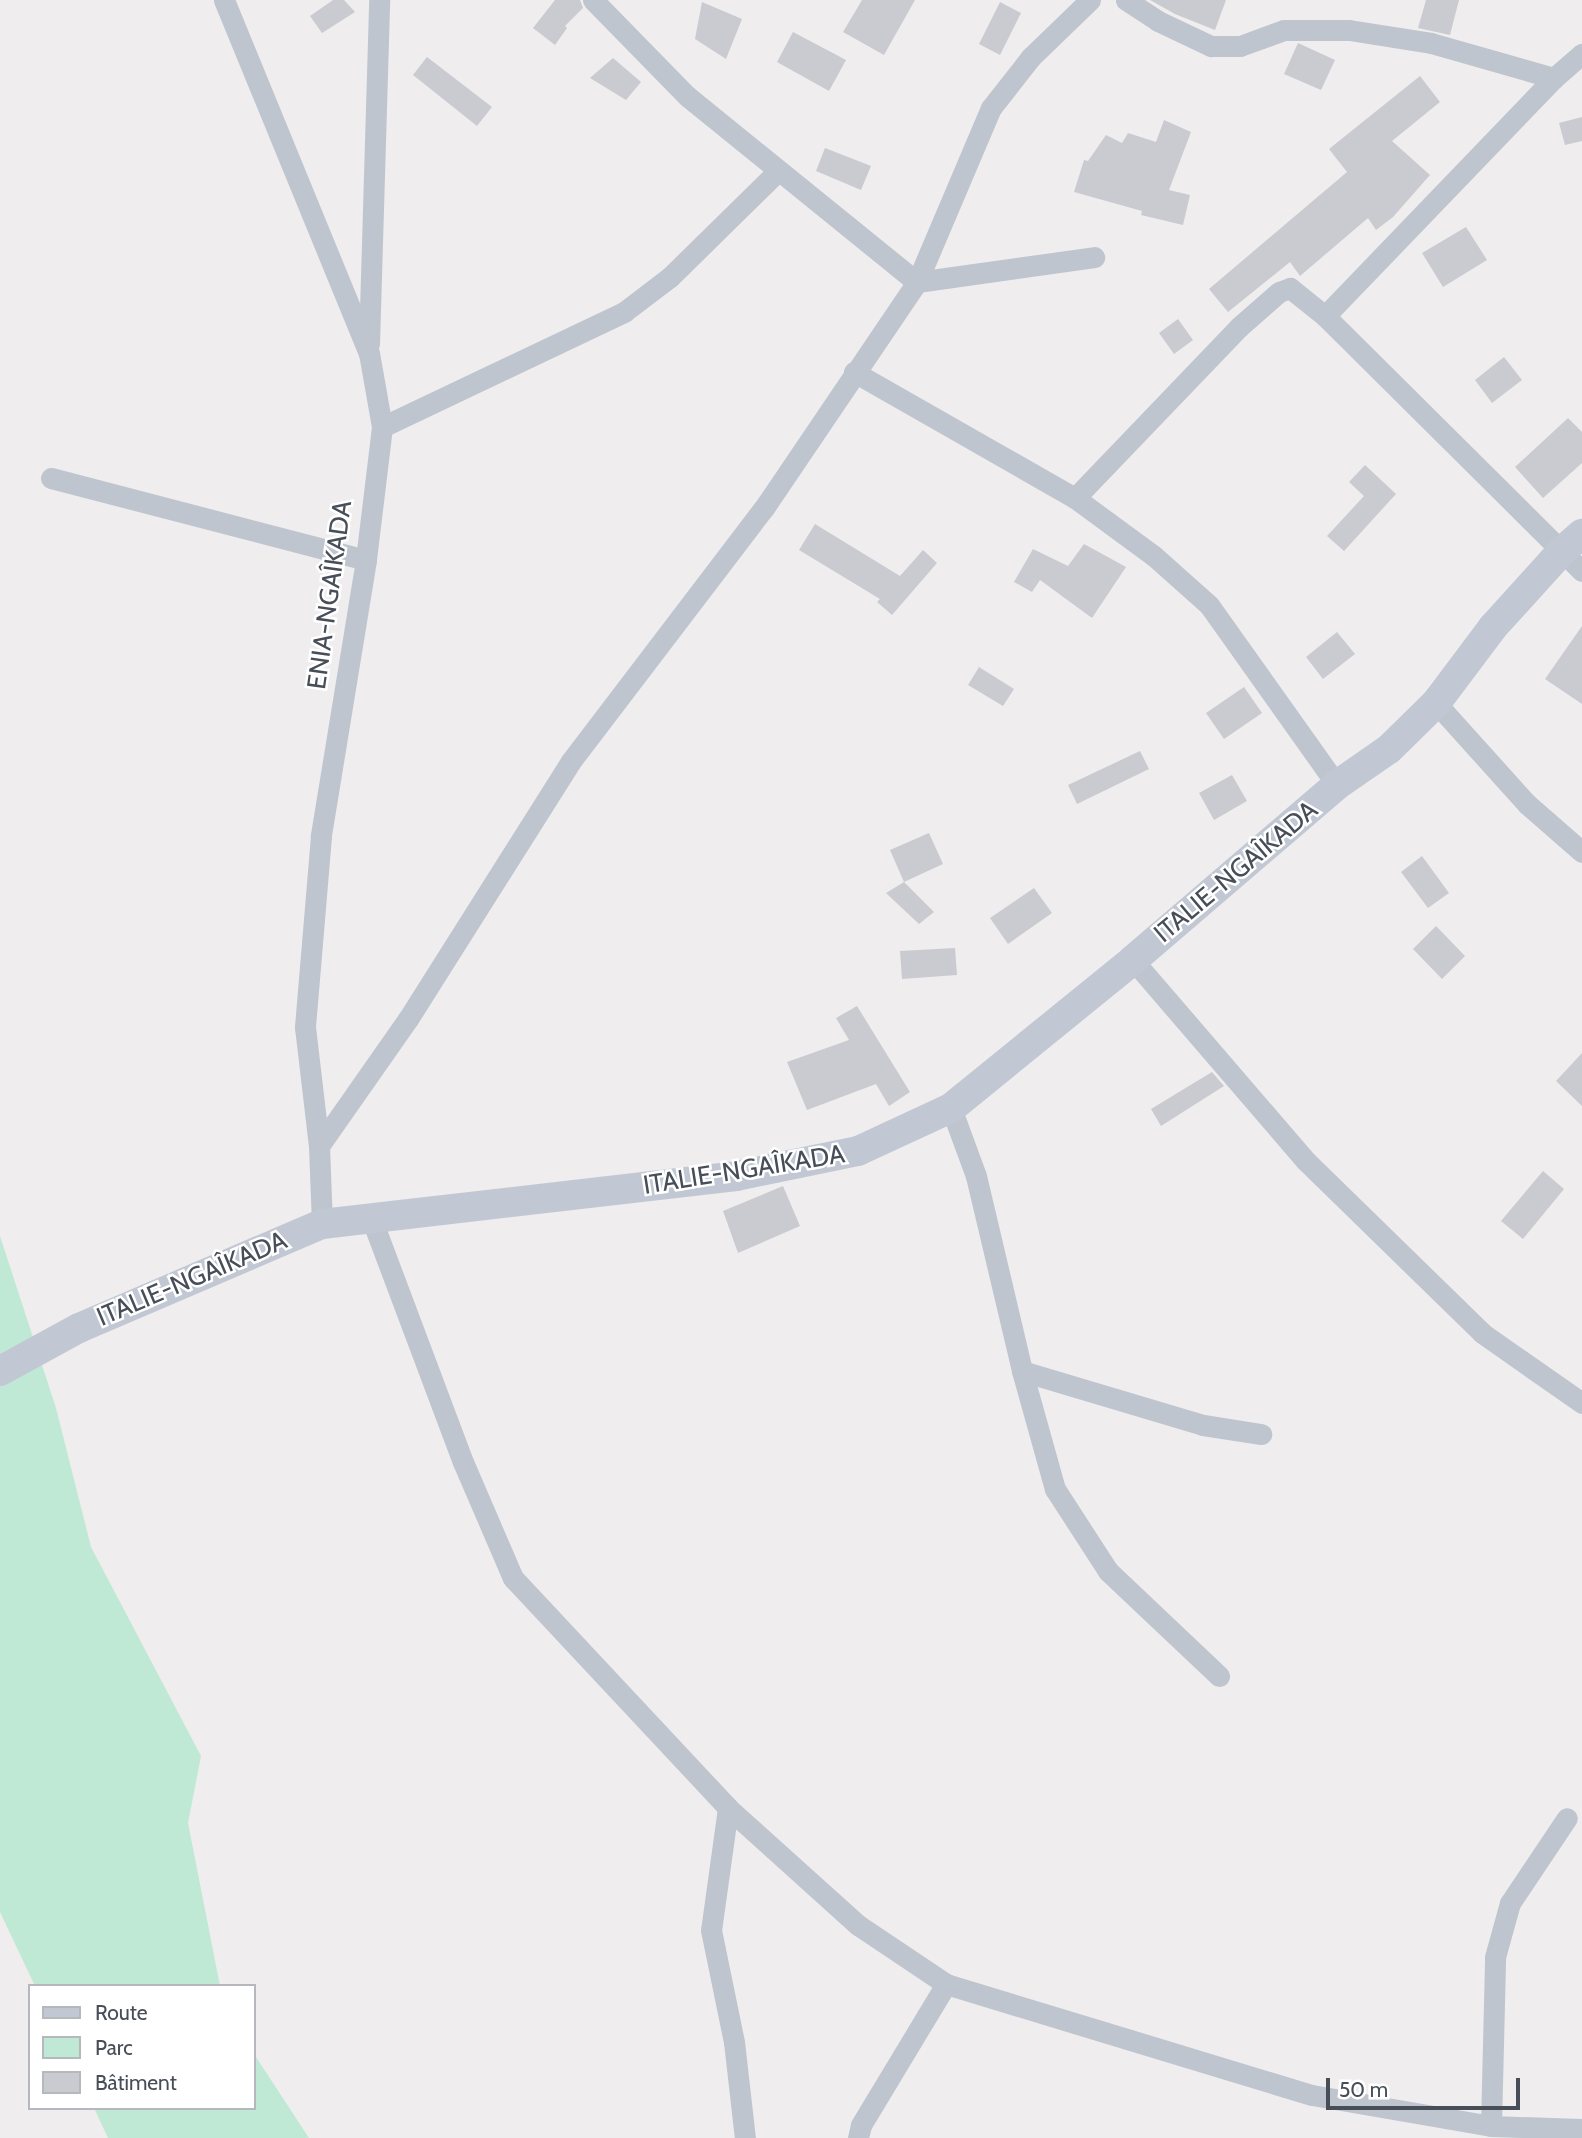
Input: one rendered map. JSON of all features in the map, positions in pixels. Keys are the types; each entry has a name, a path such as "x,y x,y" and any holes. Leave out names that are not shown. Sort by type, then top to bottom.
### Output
{"street":[{"name":"ENIA-NGAÎKADA","path":"224,0 369,353 382,427 366,560 321,836 306,1013 319,1146 322,1224"},
{"path":"369,353 379,0"},
{"path":"593,0 687,96 916,282 1094,257"},
{"path":"319,1146 408,1019 570,761 764,508 916,282 990,108 1031,57 1090,0"},
{"path":"1126,0 1158,21 1211,46 1240,46 1284,30 1349,30 1431,43 1554,78"},
{"path":"1325,316 1554,78 1582,54"},
{"path":"382,427 624,312 670,277 778,171"},
{"path":"1075,498 1239,327 1279,292 1290,288 1325,316 1575,552"},
{"path":"854,372 1075,498 1154,556 1209,605 1338,785"},
{"path":"51,478 366,560"},
{"name":"ITALIE-NGAÎKADA","path":"0,1371 79,1328 322,1224 736,1176 858,1151 951,1108 1133,960 1338,785 1389,749 1436,703 1493,627 1575,552"},
{"path":"1436,703 1527,804 1582,852"},
{"path":"1133,960 1306,1161 1482,1333 1582,1403"},
{"path":"951,1108 976,1176 1022,1371 1055,1489 1108,1571 1219,1676"},
{"path":"372,1220 463,1462 513,1577 728,1808 858,1925 946,1984 1311,2095 1490,2126 1582,2129"},
{"path":"1022,1371 1203,1425 1261,1434"},
{"path":"728,1808 711,1930 734,2042 745,2138"},
{"path":"1490,2126 1495,1957 1510,1903 1567,1818"},
{"path":"858,2138 861,2125 946,1984"}],"green space":[{"path":"0,1236 56,1408 91,1547 201,1756 188,1823 220,1984 34,1984 0,1912"},
{"path":"256,2057 309,2138 108,2138 95,2110 256,2110"}],"building":[{"path":"333,0 344,0 355,12 322,33 310,16"},
{"path":"555,0 580,0 583,8 565,26 567,28 555,45 533,28"},
{"path":"862,0 915,0 884,55 843,32"},
{"path":"1150,0 1226,0 1215,30 1175,14"},
{"path":"1426,0 1459,0 1450,35 1418,28"},
{"path":"702,2 742,19 726,59 695,39"},
{"path":"1000,2 1021,13 1000,55 979,44"},
{"path":"793,32 846,60 829,91 777,62"},
{"path":"1298,43 1335,60 1321,90 1284,74"},
{"path":"427,57 492,107 477,126 413,75"},
{"path":"613,58 641,82 626,100 590,78"},
{"path":"1420,76 1440,102 1392,141 1430,175 1393,217 1376,230 1368,218 1300,276 1290,262 1228,312 1209,289 1347,172 1329,149"},
{"path":"1582,117 1582,141 1565,145 1559,123"},
{"path":"1164,120 1191,132 1169,190 1190,195 1183,225 1141,215 1142,211 1074,192 1084,160 1088,161 1106,135 1122,143 1128,133 1156,142"},
{"path":"825,148 871,166 861,190 816,171"},
{"path":"1466,227 1487,260 1443,287 1422,253"},
{"path":"1178,319 1193,340 1174,354 1159,333"},
{"path":"1504,357 1522,380 1492,403 1475,380"},
{"path":"1568,418 1582,432 1582,463 1543,498 1515,467"},
{"path":"1365,465 1396,494 1344,551 1327,536 1364,496 1349,482"},
{"path":"815,524 900,576 923,550 937,563 892,615 877,602 880,599 799,550"},
{"path":"1084,544 1126,567 1092,618 1040,580 1032,592 1014,582 1033,549 1068,566"},
{"path":"1582,626 1582,704 1545,679"},
{"path":"1337,632 1355,654 1323,679 1306,657"},
{"path":"979,667 1014,689 1003,706 968,685"},
{"path":"1244,687 1262,713 1224,739 1206,713"},
{"path":"1140,751 1149,769 1077,804 1068,785"},
{"path":"1232,775 1247,801 1214,820 1199,793"},
{"path":"929,833 943,864 904,882 890,850"},
{"path":"1422,856 1449,893 1428,908 1401,872"},
{"path":"904,882 934,912 919,924 886,893"},
{"path":"1034,888 1052,913 1008,944 990,918"},
{"path":"1436,926 1465,956 1442,979 1413,949"},
{"path":"955,948 957,975 902,979 900,951"},
{"path":"857,1006 910,1092 889,1106 876,1084 807,1110 787,1062 849,1040 836,1018"},
{"path":"1582,1053 1582,1106 1556,1081"},
{"path":"1212,1072 1224,1086 1161,1126 1151,1109"},
{"path":"1543,1171 1564,1189 1523,1239 1501,1221"},
{"path":"783,1186 800,1226 738,1253 723,1211"}]}
